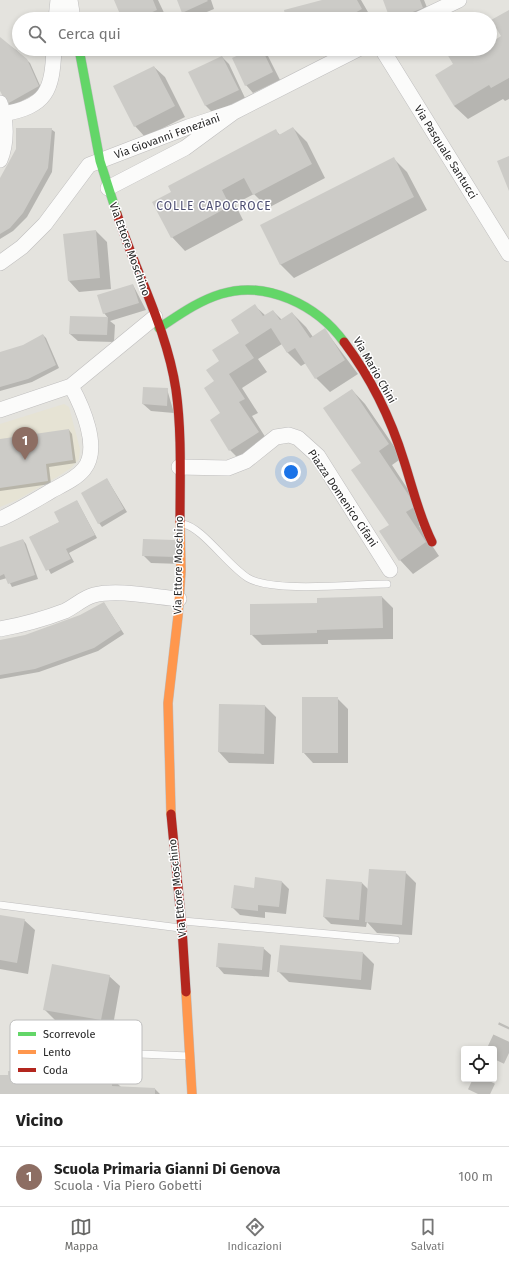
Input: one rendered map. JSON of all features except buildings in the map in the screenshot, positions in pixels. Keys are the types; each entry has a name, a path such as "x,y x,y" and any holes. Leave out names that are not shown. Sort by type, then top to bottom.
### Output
{"street":[{"path":"57,12 58,0"},
{"path":"70,0 72,12"},
{"path":"434,12 459,0"},
{"path":"0,160 5,137 2,108 28,108 42,98 51,77 53,56"},
{"name":"Via Ettore Moschino","path":"80,56 100,161 108,188 170,360 176,390 179,432 179,599 168,721 168,796 182,925 192,1094"},
{"name":"Via Giovanni Feneziani","path":"0,263 22,247 45,224 86,168 100,161 188,127 234,112 344,56"},
{"name":"Via Pasquale Santucci","path":"386,56 509,254"},
{"name":"Via Giovanni Feneziani","path":"108,188 185,148 234,112"},
{"name":"Via Mario Chini","path":"157,322 205,300 229,292 242,290 263,291 282,296 300,303 320,315 340,335 351,350 374,390 410,478 422,523 432,542"},
{"path":"0,410 48,395 70,386 157,322"},
{"path":"0,519 16,512 76,477 89,462 91,444 82,408 70,386"},
{"name":"Piazza Domenico Cifani","path":"179,467 228,468 246,461 276,437 289,435 298,438 318,456 389,577"},
{"path":"0,629 66,610 86,598 97,594 123,594 179,599"}],"lane":[{"path":"179,523 194,528 237,570 247,578 263,585 283,586 389,577"},
{"path":"0,905 182,925 396,940"},
{"path":"142,1054 189,1056"}],"shaded area":[{"path":"64,404 69,407 80,449 79,459 71,468 57,477 17,500 0,507 0,424"}],"tunnel":[{"path":"497,1053 509,1027"},
{"path":"478,1094 484,1082"}],"traffic: fast":[{"path":"80,56 100,161 117,214"},
{"path":"159,328 204,300 221,294 255,290 273,293 305,307 320,317 344,342"}],"traffic: slow":[{"path":"171,814 168,703 178,616 181,571 180,521"},
{"path":"186,992 192,1094"}],"traffic: jam":[{"path":"117,214 166,345 172,367 179,423 180,521"},
{"path":"344,342 363,370 386,414 399,445 420,512 432,542"},
{"path":"171,814 182,928 186,992"}],"place":[{"name":"Scuola Primaria Gianni Di Genova","path":"25,460"}],"district":[{"name":"COLLE CAPOCROCE","path":"214,206"}]}
